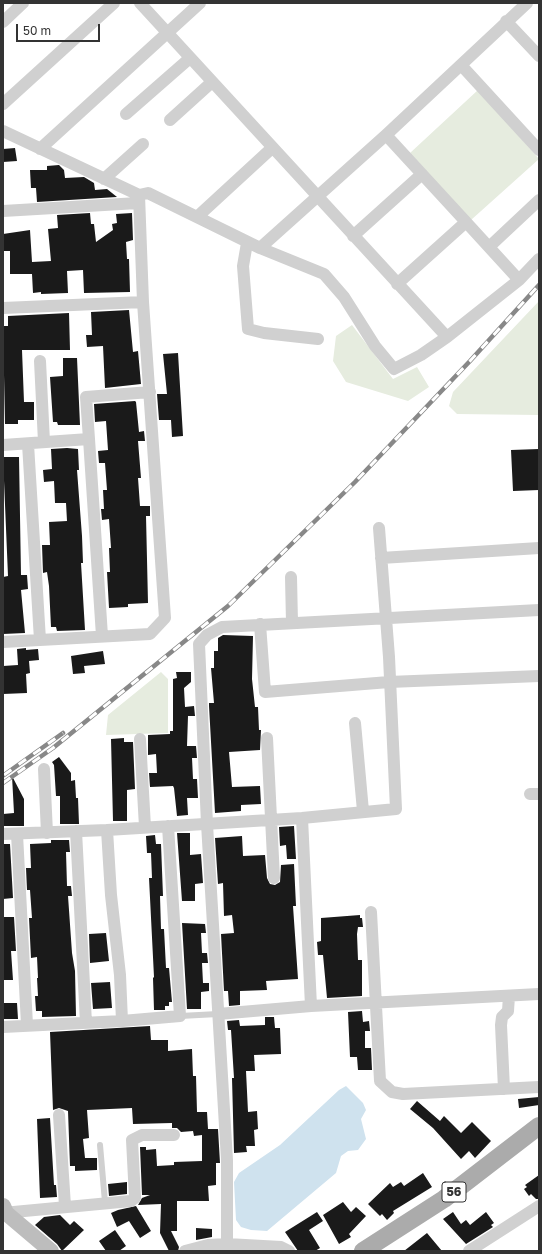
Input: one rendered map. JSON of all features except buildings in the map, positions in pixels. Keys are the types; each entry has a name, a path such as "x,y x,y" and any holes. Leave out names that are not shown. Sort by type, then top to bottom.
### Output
{"main road":[{"name":"56","path":"363,1251 444,1199 539,1126"}],"street":[{"path":"3,22 23,3"},
{"path":"3,104 114,3"},
{"path":"140,3 447,337"},
{"path":"40,149 200,3"},
{"path":"260,248 527,3"},
{"path":"506,22 539,56"},
{"path":"126,114 190,58"},
{"path":"461,65 539,150"},
{"path":"170,120 212,82"},
{"path":"3,131 104,180 139,199"},
{"path":"386,134 519,280"},
{"path":"104,180 143,144"},
{"path":"197,217 272,148"},
{"path":"353,236 422,174"},
{"path":"3,211 139,199 148,193 247,243 324,274 344,297 375,346 394,369 421,355 447,337 519,280 539,259"},
{"path":"3,642 150,634 165,618 143,302 139,199"},
{"path":"489,247 539,200"},
{"path":"397,284 466,222"},
{"path":"247,243 243,266 248,329 264,333 318,339"},
{"path":"3,308 143,302"},
{"path":"40,362 44,442"},
{"path":"102,636 86,397 150,392"},
{"path":"3,445 89,439"},
{"path":"28,444 40,640"},
{"path":"3,834 107,830 302,818 396,809 379,528"},
{"path":"381,558 539,548"},
{"path":"291,577 292,623"},
{"path":"227,1244 226,1182 228,1160 207,824 199,644 207,635 222,627 385,617 539,610"},
{"path":"260,624 266,692 389,682 539,676"},
{"path":"355,723 363,811"},
{"path":"267,738 274,878"},
{"path":"140,739 145,827"},
{"path":"44,769 47,833"},
{"path":"302,818 312,1006"},
{"path":"3,1027 122,1021 180,1016 168,826"},
{"path":"107,830 120,975 122,1021"},
{"path":"76,831 86,1022"},
{"path":"17,834 27,1025"},
{"path":"371,912 380,1081 392,1092 403,1094 539,1087"},
{"path":"218,1014 312,1006 376,1004 539,994"},
{"path":"504,1089 501,1025 502,1017 508,1011 509,996"},
{"path":"59,1115 65,1206"},
{"path":"4,1211 130,1201 135,1198 132,1140 142,1135 174,1135"},
{"path":"469,1251 539,1206"},
{"path":"4,1211 51,1251"},
{"path":"185,1251 208,1245 227,1244 281,1247 289,1251"}],"lane":[{"path":"180,1016 218,1014"},
{"path":"100,1145 105,1202"}],"shaded area":[{"path":"478,90 539,159 471,220 410,153"},
{"path":"539,301 539,415 457,414 449,406 453,392"},
{"path":"352,325 393,379 417,367 429,387 408,401 346,382 333,361 336,336"},
{"path":"161,672 168,679 168,733 106,735 108,715"}],"water":[{"path":"346,1086 363,1103 366,1110 361,1119 366,1139 358,1150 348,1151 341,1156 336,1173 267,1231 251,1230 241,1227 236,1220 234,1182 239,1173 280,1145 339,1090"}],"railway":[{"path":"3,783 53,748 228,606 355,482 470,361 539,285"},
{"path":"4,775 63,733"}]}
